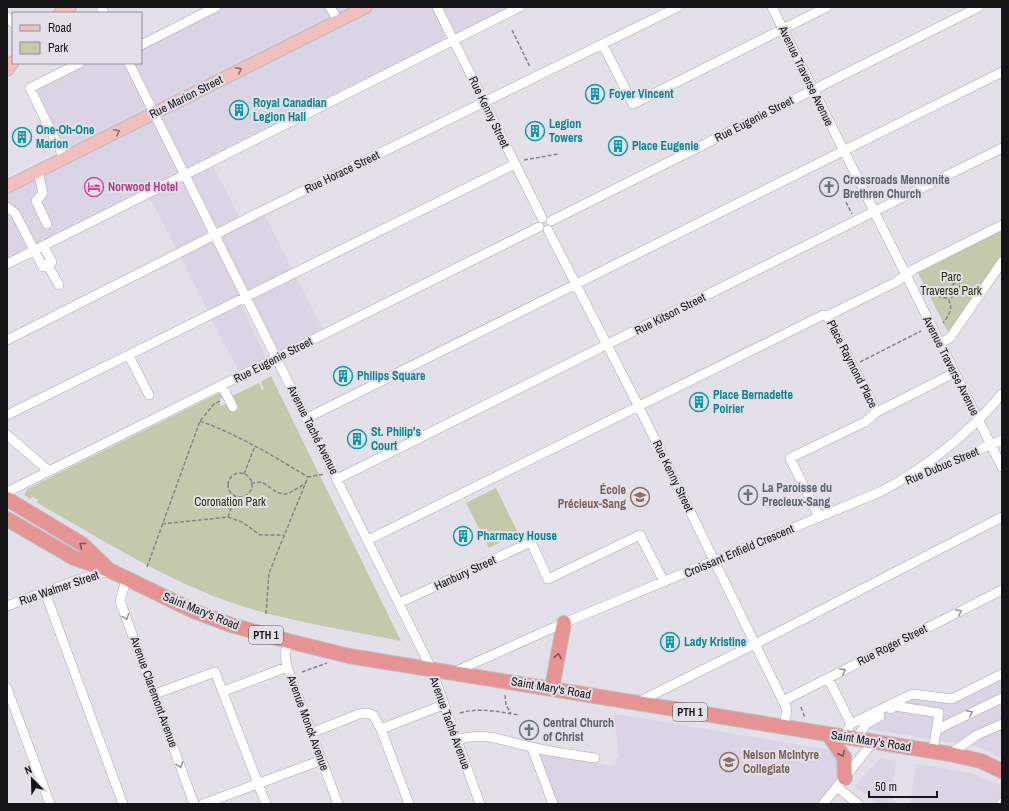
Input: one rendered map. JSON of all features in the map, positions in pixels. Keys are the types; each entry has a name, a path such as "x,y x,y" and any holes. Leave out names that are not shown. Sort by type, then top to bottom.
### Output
{"highway":[{"name":"Saint Mary's Road","path":"7,499 82,544 110,571"},
{"name":"Saint Mary's Road","path":"7,519 74,558 110,571 126,580 196,612 231,625 288,641 349,656 431,668 636,703 828,734 851,733 874,741 981,761 1002,771"},
{"path":"552,688 564,624"},
{"path":"828,734 844,757 841,783"}],"main road":[{"name":"Rue Marion Street","path":"7,187 366,7"}],"street":[{"path":"142,44 216,7"},
{"name":"Rue Kenny Street","path":"437,7 575,285 639,407 787,709 784,726"},
{"path":"7,264 520,7"},
{"name":"Rue Horace Street","path":"7,340 215,234 678,7"},
{"name":"Avenue Traverse Avenue","path":"772,7 1002,467"},
{"path":"603,45 633,104 827,7"},
{"name":"Rue Eugenie Street","path":"7,492 979,7"},
{"path":"64,158 30,88 78,64"},
{"name":"Avenue Taché Avenue","path":"130,64 431,668 443,705 480,804"},
{"path":"307,418 1002,72"},
{"name":"Rue Kitson Street","path":"337,479 607,346 1002,148"},
{"path":"7,415 515,164"},
{"path":"38,172 43,193 36,201 47,224"},
{"path":"7,207 15,213 34,250 47,264 59,286"},
{"name":"Place Raymond Place","path":"954,373 877,412 827,316 906,276 916,268 1002,224"},
{"path":"43,246 47,264"},
{"path":"940,344 950,337 1002,262"},
{"path":"368,540 823,315 827,316"},
{"path":"129,356 149,395"},
{"path":"222,386 233,407"},
{"name":"Croissant Enfield Crescent","path":"454,672 564,624 882,491 907,478 936,458 978,420 1002,394"},
{"path":"819,517 790,458 865,422 877,412"},
{"path":"7,435 49,471"},
{"name":"Rue Dubuc Street","path":"882,491 1002,440"},
{"path":"636,703 755,644 1002,517"},
{"name":"Hanbury Street","path":"399,603 531,542 548,579 640,535 664,582"},
{"name":"Rue Walmer Street","path":"7,606 80,579 110,571"},
{"name":"Avenue Claremont Avenue","path":"126,580 120,601 194,804"},
{"name":"Rue Roger Street","path":"783,701 1002,590"},
{"path":"45,592 123,804"},
{"name":"Avenue Monck Avenue","path":"288,641 285,654 287,666 338,804"},
{"path":"224,691 287,666"},
{"path":"155,694 215,672 218,675 266,804"},
{"path":"851,733 912,694 952,699 1002,674"},
{"path":"828,678 851,733"},
{"path":"7,688 50,804"},
{"path":"938,729 1002,698"},
{"path":"381,729 443,705"},
{"path":"851,733 895,706 939,713 938,729 933,751"},
{"path":"311,733 360,714 367,713 373,715 381,729 409,804"},
{"path":"950,754 977,735 1002,724"},
{"path":"456,740 470,735 483,735 532,748 595,758"},
{"path":"822,804 841,783 874,741"},
{"path":"532,748 553,804"},
{"path":"204,804 322,760"},
{"path":"841,783 858,804"}],"path":[{"path":"512,30 530,67"},
{"path":"527,158 558,154"},
{"path":"846,202 855,221"},
{"path":"946,298 948,288 958,281 960,284 959,290 949,300"},
{"path":"929,295 934,292 936,296 949,300 952,306 950,314 943,323"},
{"path":"853,366 921,331"},
{"path":"147,567 200,421 214,404 228,397"},
{"path":"200,421 222,429 255,446 308,477 321,476 333,470"},
{"path":"244,474 255,446"},
{"path":"237,474 244,474 249,478 252,488 247,495 239,497 235,496 228,488 229,481 237,474"},
{"path":"266,614 269,573 308,477"},
{"path":"252,484 262,482 274,492 282,494 289,493 306,483"},
{"path":"228,517 235,496"},
{"path":"162,524 228,517 242,522 260,535 284,535"},
{"path":"302,672 327,663"},
{"path":"505,695 506,705 511,714"},
{"path":"800,707 805,719"},
{"path":"460,713 475,710 518,715"}],"shaded area":[{"path":"202,7 520,7 211,162 242,221 262,211 325,333 276,358 247,297 210,315 148,193 7,264 7,187 64,158 30,88 78,64 142,64 142,44 204,12"},
{"path":"240,303 265,355 264,359 239,372 210,317"},
{"path":"1002,675 1002,758 978,747 851,726 912,694 952,700"},
{"name":"Nelson McIntyre Collegiate","path":"615,714 837,751 842,774 816,804 557,804 538,753 612,766 619,755 614,720"},
{"path":"880,758 896,761 891,797 899,804 878,804 855,786"},
{"path":"916,764 971,773 982,777 1002,786 1002,801 1000,804 910,804"}],"green space":[{"name":"Parc Traverse Park","path":"1001,231 1001,256 948,332 918,273"},
{"name":"Coronation Park","path":"271,376 401,641 277,616 229,602 184,584 141,562 37,503 38,500 32,497 30,499 24,495 27,489 219,393 225,397 219,400 221,406 226,404 230,410 237,406 232,396 259,383 262,390 264,389 261,382"},
{"path":"496,488 518,533 489,548 466,503"}],"place":[{"name":"Foyer Vincent","path":"595,94"},
{"name":"Royal Canadian Legion Hall","path":"239,110"},
{"name":"Legion Towers","path":"535,131"},
{"name":"One-Oh-One Marion","path":"22,137"},
{"name":"Place Eugenie","path":"618,146"},
{"name":"Norwood Hotel","path":"94,187"},
{"name":"Crossroads Mennonite Brethren Church","path":"829,187"},
{"name":"Philips Square","path":"343,376"},
{"name":"Place Bernadette Poirier","path":"699,402"},
{"name":"St. Philip's Court","path":"357,439"},
{"name":"La Paroisse du Precieux-Sang","path":"748,495"},
{"name":"École Précieux-Sang","path":"640,497"},
{"name":"Pharmacy House","path":"463,536"},
{"name":"Lady Kristine","path":"670,642"},
{"name":"Central Church of Christ","path":"529,730"},
{"name":"Nelson McIntyre Collegiate","path":"729,762"}]}
